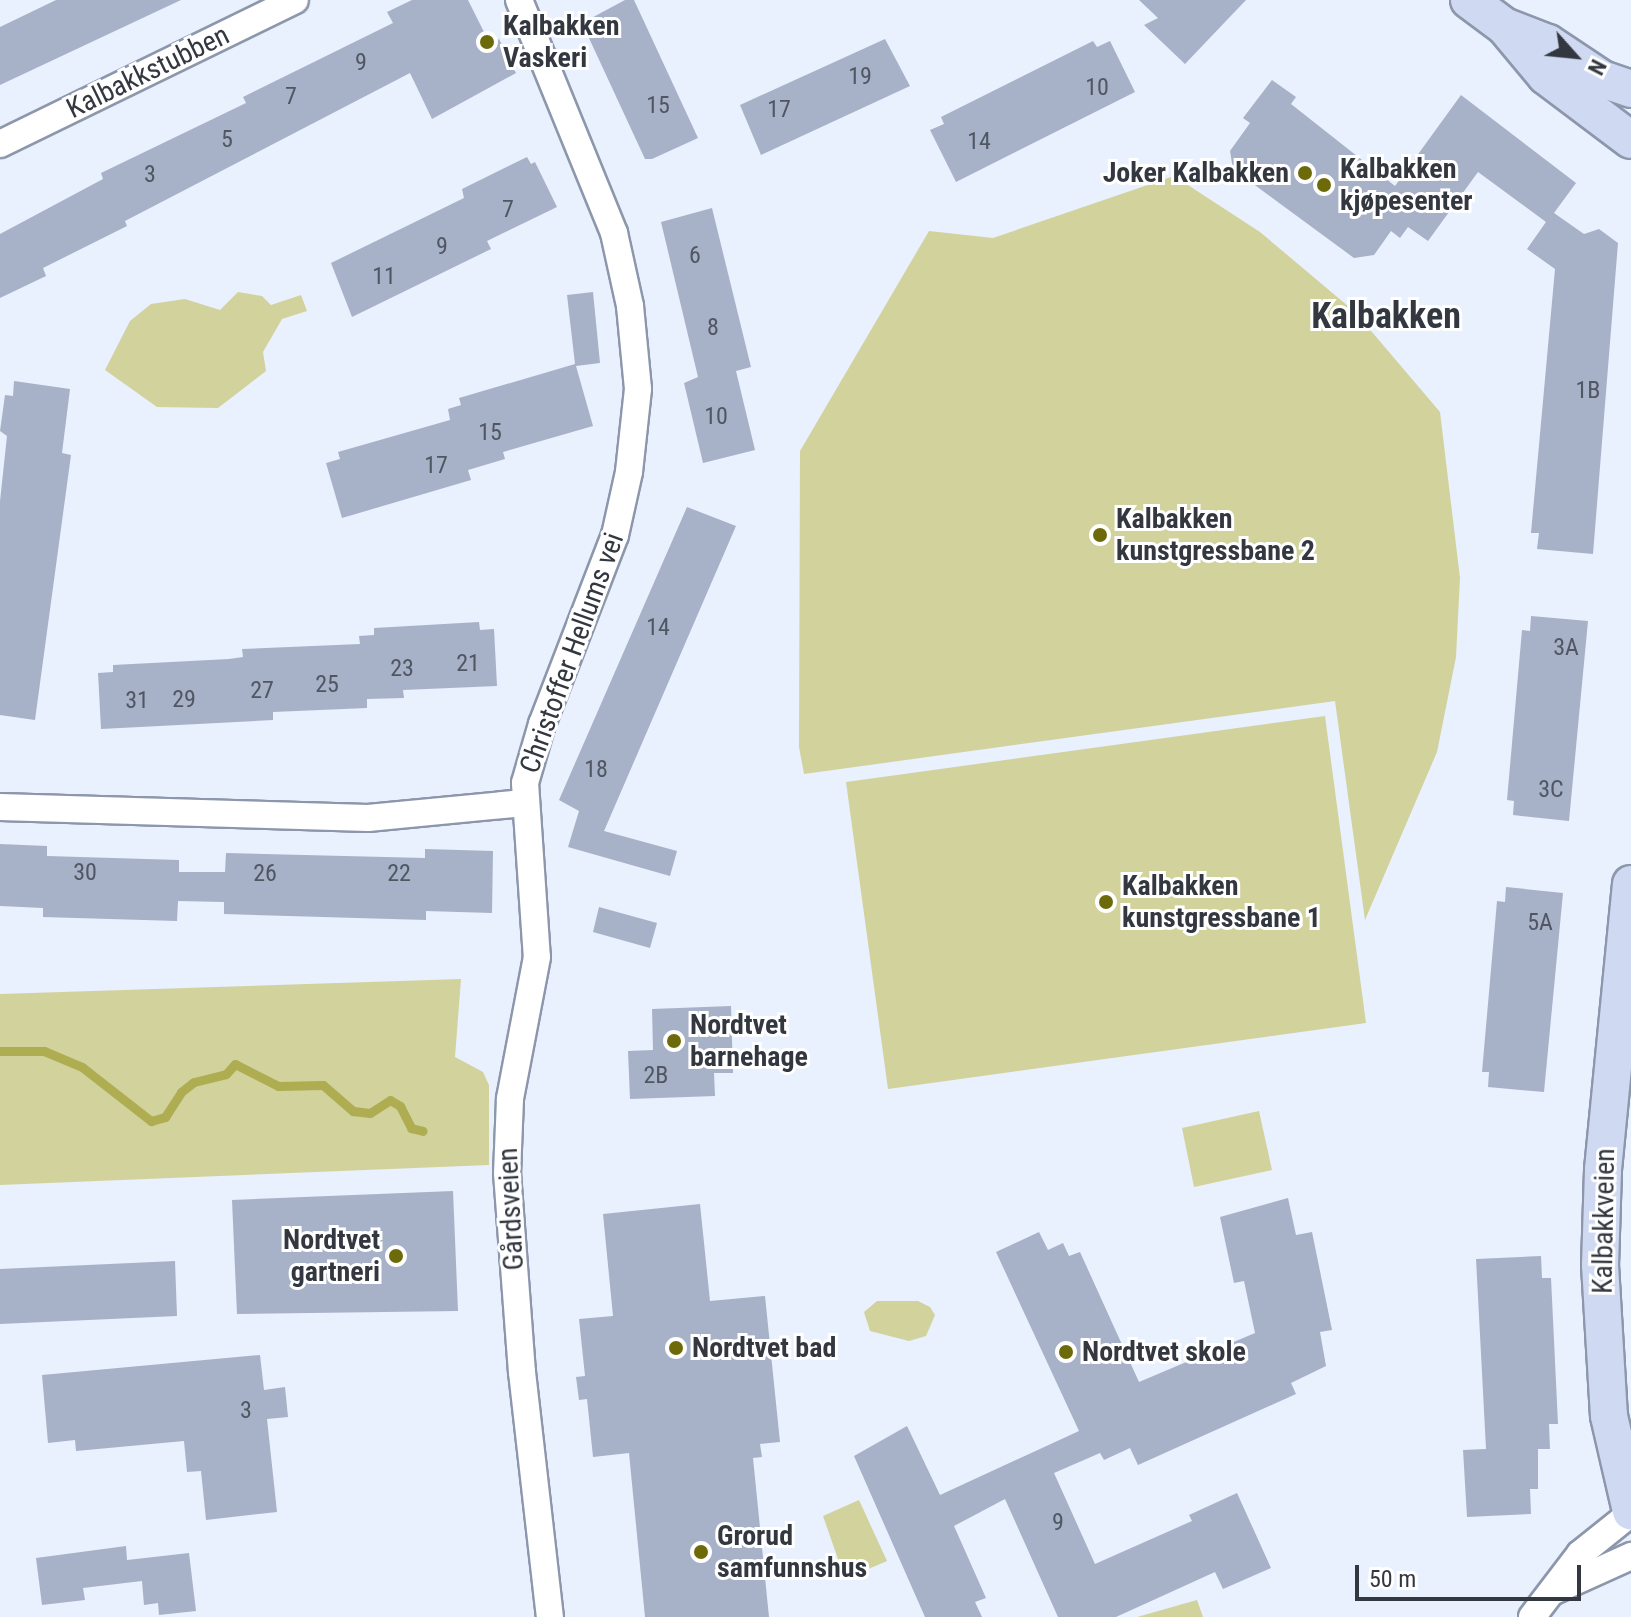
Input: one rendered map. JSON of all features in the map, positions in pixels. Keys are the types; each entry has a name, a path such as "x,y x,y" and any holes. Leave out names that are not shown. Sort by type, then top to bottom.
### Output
{"street":[{"name":"Kalbakkstubben","path":"0,144 295,0"},
{"name":"Christoffer Hellums vei","path":"0,807 368,818 524,803 534,745 615,535 629,472 638,389 630,306 614,233 519,0"},
{"path":"1469,0 1504,26 1546,76 1631,140"},
{"path":"1504,26 1548,43 1602,79 1631,89"},
{"name":"Gårdsveien","path":"524,803 538,911 537,957 510,1099 507,1173 522,1372 550,1617"},
{"name":"Kalbakkveien","path":"1631,884 1601,1206 1601,1281 1610,1367 1609,1416 1631,1512"},
{"name":"Kalbakkveien","path":"1610,1367 1631,1405"},
{"path":"1532,1617 1580,1554 1631,1512"},
{"path":"1554,1591 1631,1556"}],"green space":[{"path":"1174,176 1260,232 1355,312 1440,412 1460,578 1456,657 1437,752 1365,920 1335,701 804,774 799,747 800,451 929,231 993,238"},
{"path":"238,292 262,296 271,305 301,295 307,311 282,319 263,352 266,371 218,408 157,407 105,370 130,321 151,304 185,299 220,310"},
{"name":"Kalbakken kunstgressbane 1","path":"1325,716 1366,1023 888,1089 846,782"},
{"path":"461,979 455,1057 483,1072 489,1085 489,1165 0,1185 0,994"},
{"path":"1259,1111 1272,1170 1194,1187 1182,1128"},
{"path":"877,1301 918,1301 930,1307 935,1315 926,1336 909,1341 870,1331 864,1312"},
{"path":"859,1500 887,1561 845,1579 823,1516"},
{"path":"1197,1600 1203,1617 1137,1617"}],"building":[{"path":"56,0 181,0 0,85 0,27"},
{"path":"412,0 468,0 490,44 499,39 516,73 432,119 410,73 125,221 127,226 43,268 46,276 0,298 0,234 103,179 101,173 246,103 243,97 393,23 387,12"},
{"path":"625,0 634,0 698,138 652,159 645,159 582,23"},
{"path":"1139,0 1246,0 1185,64 1144,25 1158,18"},
{"path":"885,39 910,86 761,155 740,105"},
{"path":"1093,41 1097,47 1110,41 1135,92 956,182 930,130 944,124 941,117"},
{"name":"Kalbakken kjøpesenter","path":"1272,80 1296,97 1291,104 1395,186 1461,95 1576,183 1554,213 1584,234 1599,229 1618,243 1593,554 1537,549 1539,533 1531,533 1555,269 1527,249 1546,222 1478,172 1428,241 1408,227 1400,238 1391,231 1374,255 1354,258 1233,169 1230,151 1250,123 1243,118"},
{"path":"527,157 531,164 535,162 557,207 487,241 491,249 352,317 331,263 464,198 462,189"},
{"path":"712,208 751,367 736,371 755,450 703,463 684,383 698,377 661,222"},
{"path":"593,292 600,363 576,366 593,426 503,452 505,459 468,470 471,480 342,518 326,463 340,459 338,452 450,420 448,409 461,405 459,398 575,364 567,295"},
{"path":"14,381 70,389 62,453 71,455 35,720 0,715 0,501 7,436 0,431 5,395 13,396"},
{"path":"687,507 736,526 604,831 677,851 670,876 568,847 579,811 559,800"},
{"path":"1531,616 1588,621 1569,821 1513,815 1514,801 1507,800 1522,630 1530,631"},
{"path":"479,622 480,630 494,629 497,686 403,690 404,698 367,699 367,708 273,712 273,720 101,729 98,673 113,672 113,665 229,659 243,657 242,649 360,644 359,636 374,635 374,628"},
{"path":"0,844 47,846 47,856 179,860 179,872 225,872 226,853 425,858 425,849 493,851 492,913 426,911 426,920 224,914 224,902 178,901 177,921 43,917 43,908 0,906"},
{"path":"1506,887 1563,893 1544,1092 1488,1087 1489,1072 1482,1072 1497,901 1505,902"},
{"path":"599,907 657,923 650,948 593,932"},
{"path":"731,1006 733,1073 714,1073 715,1096 630,1099 628,1051 653,1050 652,1009"},
{"name":"Nordtvet gartneri","path":"453,1191 458,1311 237,1314 232,1200"},
{"path":"1288,1198 1296,1235 1312,1232 1332,1330 1320,1332 1326,1366 1291,1383 1296,1394 1138,1465 1130,1448 1104,1460 1100,1453 1054,1473 1095,1564 1192,1521 1189,1515 1237,1493 1271,1568 1223,1589 1215,1572 1116,1617 1058,1617 1005,1499 954,1526 986,1598 975,1602 982,1617 925,1617 854,1456 907,1426 940,1495 1079,1431 996,1252 1039,1232 1048,1250 1063,1243 1069,1256 1080,1252 1139,1382 1255,1333 1244,1281 1234,1283 1220,1217"},
{"name":"Nordtvet bad","path":"700,1204 710,1301 765,1296 780,1442 760,1444 762,1457 753,1458 769,1617 645,1617 629,1453 593,1457 587,1399 579,1400 576,1377 585,1376 579,1319 613,1316 603,1214"},
{"path":"1541,1256 1542,1278 1551,1278 1558,1424 1549,1424 1550,1449 1538,1449 1538,1489 1530,1489 1531,1514 1467,1517 1463,1450 1486,1449 1476,1259"},
{"path":"175,1261 177,1316 0,1324 0,1269"},
{"path":"260,1355 264,1390 285,1387 288,1417 267,1419 277,1512 206,1520 201,1471 187,1472 184,1441 76,1451 75,1440 48,1443 42,1375"},
{"path":"126,1546 127,1560 189,1553 196,1611 159,1615 158,1603 144,1605 142,1581 83,1588 85,1600 42,1605 36,1558"}],"waterway":[{"path":"0,1051 44,1051 82,1067 151,1121 165,1117 181,1092 194,1082 226,1074 235,1064 278,1086 323,1085 353,1111 370,1113 390,1100 400,1106 411,1128 423,1131"}],"place":[{"name":"Kalbakken Vaskeri","path":"487,42"},
{"name":"Joker Kalbakken","path":"1305,173"},
{"name":"Kalbakken kjøpesenter","path":"1324,185"},
{"name":"Kalbakken kunstgressbane 2","path":"1100,535"},
{"name":"Kalbakken kunstgressbane 1","path":"1106,902"},
{"name":"Nordtvet barnehage","path":"674,1041"},
{"name":"Nordtvet gartneri","path":"396,1256"},
{"name":"Nordtvet bad","path":"676,1348"},
{"name":"Nordtvet skole","path":"1066,1352"},
{"name":"Grorud samfunnshus","path":"701,1552"}],"district":[{"name":"Kalbakken","path":"1386,317"}]}
